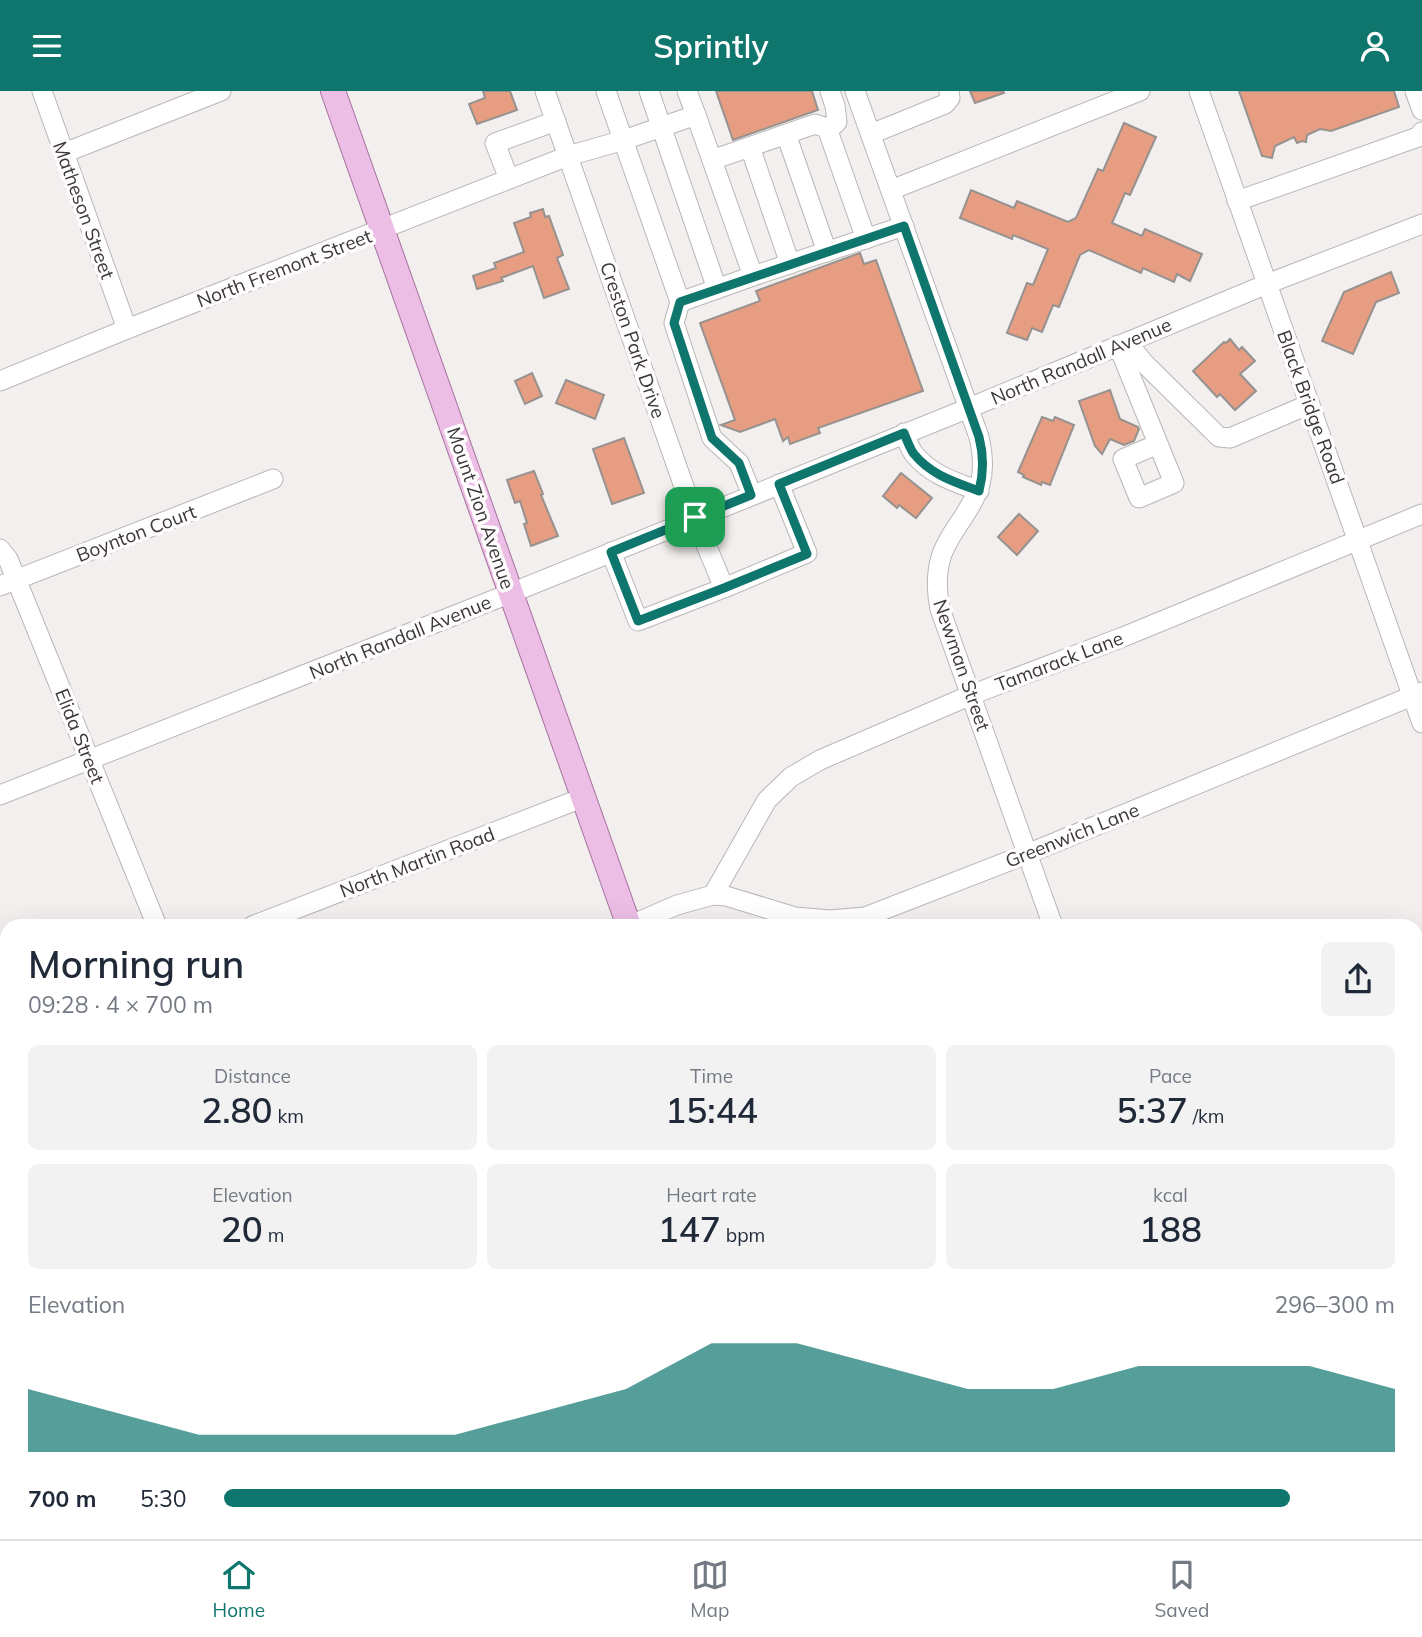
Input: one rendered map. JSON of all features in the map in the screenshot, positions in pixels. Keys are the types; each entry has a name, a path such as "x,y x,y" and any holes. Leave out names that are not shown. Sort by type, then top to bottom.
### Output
{"main road":[{"name":"Mount Zion Avenue","path":"333,91 626,919"}],"street":[{"name":"Matheson Street","path":"41,91 127,329"},
{"path":"64,153 221,91"},
{"name":"Creston Park Drive","path":"545,91 695,517 724,588"},
{"path":"606,91 680,302 674,323 712,438 739,463 751,495"},
{"path":"649,91 717,289"},
{"path":"687,91 753,276"},
{"path":"871,134 945,104 950,98 949,91"},
{"path":"891,190 1140,91"},
{"name":"Black Bridge Road","path":"1199,91 1358,539 1417,694 1422,723"},
{"path":"1415,91 1422,110"},
{"path":"712,160 815,124 827,128 833,126 837,122 833,98 857,95"},
{"name":"Newman Street","path":"857,95 983,453 983,475 979,491 942,553 936,592 1050,919"},
{"name":"North Fremont Street","path":"0,381 568,156 696,115"},
{"path":"509,179 495,143 556,121"},
{"path":"827,128 866,239"},
{"path":"786,134 827,252"},
{"path":"1237,201 1421,139"},
{"path":"750,147 790,264"},
{"name":"North Randall Avenue","path":"0,795 511,593 1267,284 1422,224"},
{"path":"680,302 904,226"},
{"path":"1123,344 1219,437 1230,438 1310,404"},
{"path":"1123,344 1158,444"},
{"path":"904,433 912,453 927,466 944,478 979,491"},
{"name":"Boynton Court","path":"8,583 273,479"},
{"path":"611,552 638,621 724,588 807,554 779,484"},
{"name":"Tamarack Lane","path":"713,895 766,800 791,777 820,759 971,695 1422,514"},
{"name":"Elida Street","path":"0,549 8,559 8,583 89,759 154,919"},
{"name":"Greenwich Lane","path":"842,919 865,917 1027,854 1417,694"},
{"name":"North Martin Road","path":"270,919 582,798"},
{"path":"645,919 677,905 713,895"},
{"name":"Greenwich Lane","path":"713,895 726,896 795,917 818,919"}],"building":[{"path":"483,91 510,91 517,110 477,124 469,104 485,98"},
{"path":"716,91 812,91 818,110 733,140"},
{"path":"970,91 1003,91 1004,93 975,103"},
{"path":"1239,91 1394,91 1399,107 1331,131 1320,129 1307,135 1306,142 1297,143 1294,137 1275,146 1272,158 1262,156"},
{"path":"1124,123 1156,137 1130,195 1125,193 1112,223 1142,236 1145,229 1202,254 1190,281 1177,274 1174,282 1143,268 1141,273 1089,250 1080,255 1059,307 1053,305 1042,332 1032,328 1027,340 1007,333 1027,283 1033,285 1048,249 1013,235 1012,239 960,218 971,190 1014,208 1017,201 1068,222 1076,218 1098,169 1103,171"},
{"path":"543,209 545,217 549,216 563,255 557,258 569,289 544,298 533,266 501,278 503,281 477,289 473,276 496,268 494,263 524,252 514,223"},
{"path":"860,253 864,264 876,260 923,391 818,428 820,433 790,444 788,437 783,441 775,419 740,432 721,425 735,420 700,323 760,301 756,291"},
{"path":"1391,272 1399,293 1376,302 1353,354 1322,341 1344,292"},
{"path":"1230,339 1239,350 1242,347 1255,361 1240,374 1256,391 1235,410 1220,394 1217,397 1193,371"},
{"path":"532,373 542,396 525,404 515,381"},
{"path":"566,380 604,395 595,419 556,403"},
{"path":"1110,390 1120,419 1139,429 1134,441 1124,445 1110,439 1102,454 1095,446 1079,401"},
{"path":"1042,417 1053,421 1055,417 1074,425 1050,485 1042,482 1041,485 1018,472"},
{"path":"624,438 644,493 612,504 593,449"},
{"path":"534,471 558,536 531,546 520,501 515,503 507,480"},
{"path":"901,473 932,498 916,518 899,505 897,508 883,496"},
{"path":"1019,514 1038,531 1017,555 998,537"}],"route":[{"path":"904,226 979,437 983,453 983,475 979,491 944,478 927,466 912,453 904,433 779,484 807,554 638,621 611,552 695,517 751,495 739,463 712,438 674,323 680,302 904,226"}]}
